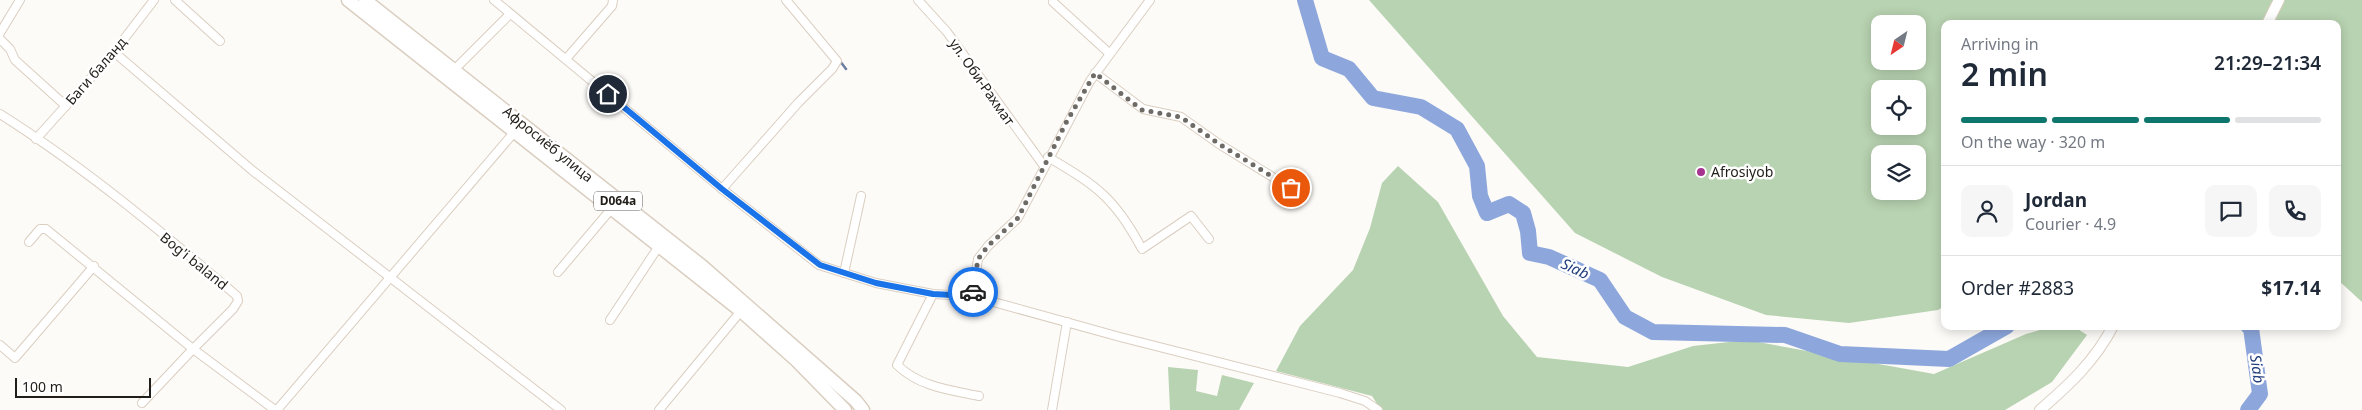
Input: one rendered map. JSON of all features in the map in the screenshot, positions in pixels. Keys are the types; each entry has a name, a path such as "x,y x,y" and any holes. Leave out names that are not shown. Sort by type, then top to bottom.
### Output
{"main road":[{"name":"Афросиёб улица","path":"348,0 376,15 455,69 518,127 612,208 741,311 796,360 845,410"},
{"name":"Афросиёб улица","path":"365,0 376,15 518,127 702,266 856,401 863,410"}],"street":[{"path":"0,33 20,0"},
{"name":"Баги баланд","path":"36,139 114,52 154,0"},
{"path":"175,0 220,41"},
{"path":"494,0 722,189 820,265 876,283 933,294 972,296 1340,393 1365,401 1378,410"},
{"path":"566,59 612,6 613,0"},
{"path":"722,189 798,103 832,69 837,60 786,0"},
{"name":"ул. Оби-Рахмат","path":"918,0 947,32 1044,166"},
{"path":"972,296 978,259 988,246 1018,218 1048,157 1095,73 1150,0"},
{"path":"2269,20 2279,0"},
{"path":"1053,2 1109,52"},
{"path":"455,69 510,14"},
{"path":"0,39 10,49 15,60 66,106"},
{"path":"114,52 253,171 561,410"},
{"path":"1095,73 1142,110 1181,117 1219,144 1302,195"},
{"path":"0,114 36,139"},
{"path":"29,242 40,229 46,229 94,266 193,349 276,410 518,127"},
{"name":"Bog'i baland","path":"36,139 171,241 237,296 238,301 233,309 193,349"},
{"path":"1048,157 1088,181 1110,199 1128,223 1142,249 1191,216 1209,239"},
{"path":"844,273 862,196"},
{"path":"558,272 612,208"},
{"path":"610,320 659,246"},
{"path":"0,345 15,358 94,266"},
{"path":"933,294 897,365 906,373 932,387 979,396"},
{"path":"659,410 741,311"},
{"path":"1052,410 1067,322"},
{"path":"2040,410 2071,383 2101,349 2110,330"},
{"path":"142,403 193,349"}],"green space":[{"name":"Afrosiyob","path":"1369,0 2362,0 2362,302 2341,283 2341,20 1941,20 1941,308 1849,323 1766,315 1662,277 1575,233"},
{"path":"1398,166 1438,202 1503,316 1537,357 1628,367 1693,346 1747,340 1934,374 2026,334 2040,330 2079,330 2087,335 2052,382 2005,410 1381,410 1372,396 1276,371 1300,326 1353,270 1370,228 1382,183"},
{"path":"1168,367 1198,370 1196,391 1217,396 1222,375 1254,383 1239,410 1170,410"}],"waterway":[{"name":"Siab","path":"1305,0 1322,58 1349,69 1373,98 1421,107 1457,129 1477,166 1480,196 1487,213 1509,204 1523,213 1528,231 1530,253 1549,257 1600,280 1625,317 1653,332 1785,335 1840,354 1949,359 2000,330"},
{"path":"840,61 846,69"},
{"name":"Siab","path":"2248,410 2260,394 2251,330"}],"way so far":[{"path":"973,292 978,259 988,246 1018,218 1067,121 1095,73 1142,110 1181,117 1219,144 1291,188"}],"place":[{"name":"Afrosiyob","path":"1701,172"}],"route":[{"path":"608,94 722,189 820,265 876,283 933,294 972,296 973,292"}]}
